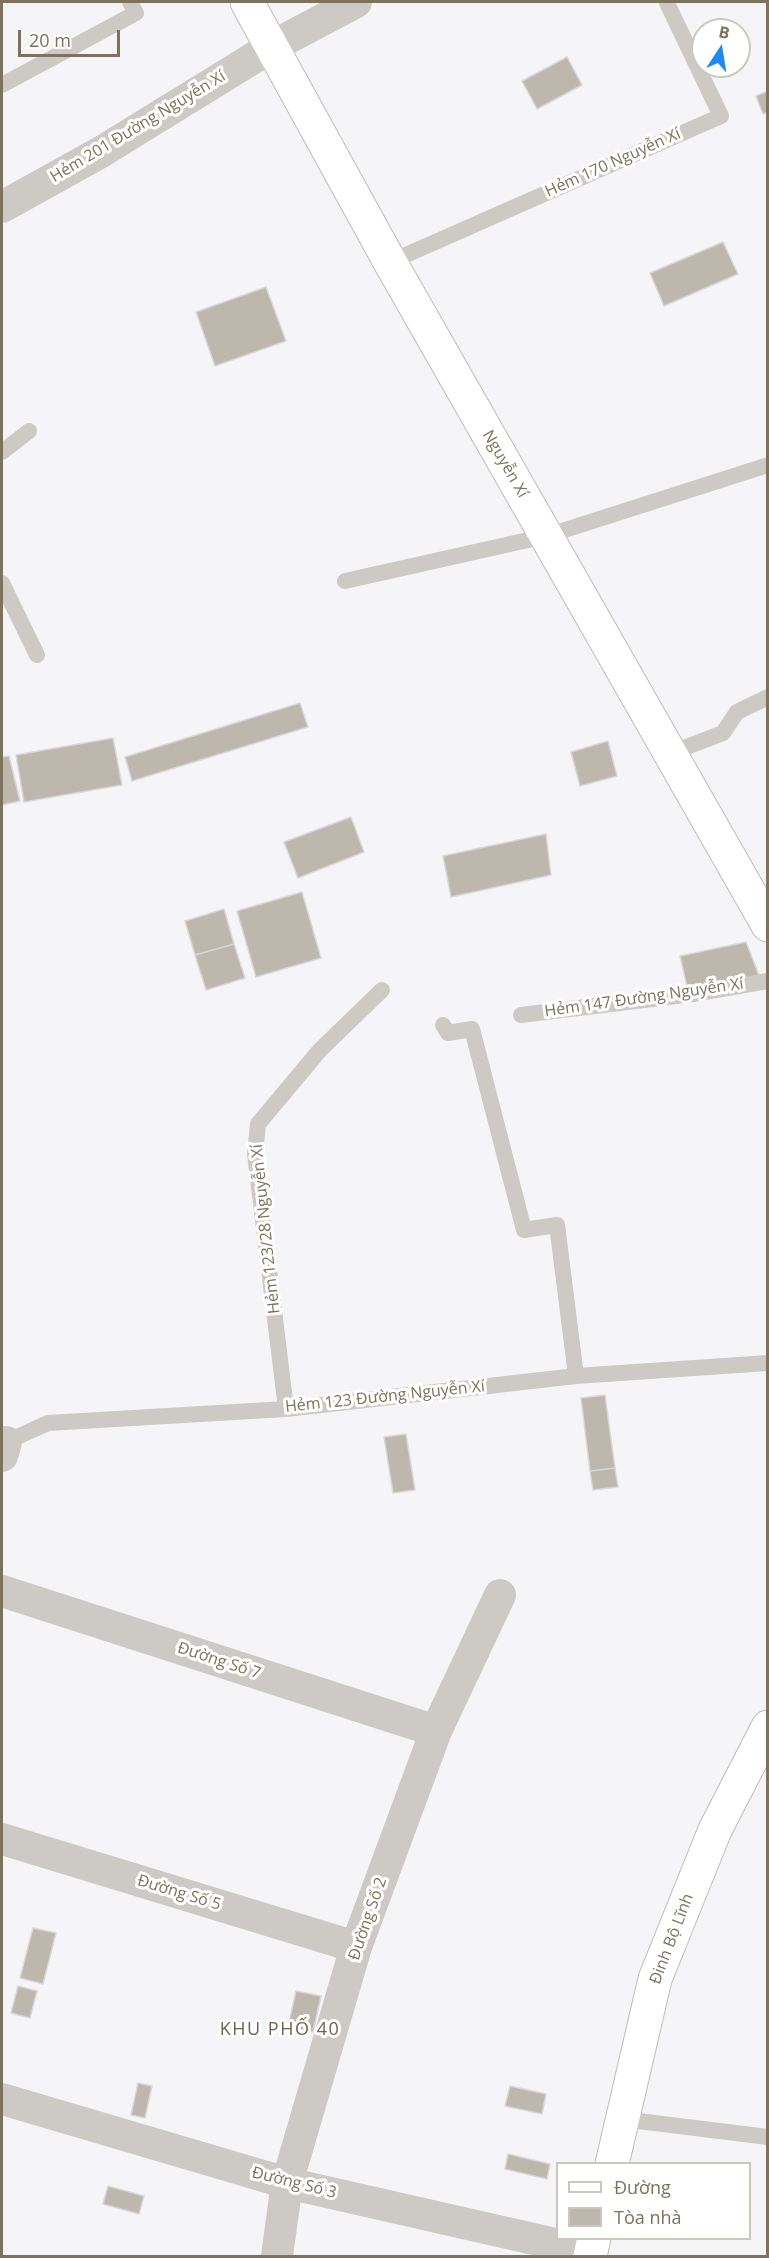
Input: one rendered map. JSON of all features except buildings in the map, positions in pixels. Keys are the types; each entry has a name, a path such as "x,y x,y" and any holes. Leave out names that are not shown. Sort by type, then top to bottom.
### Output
{"main road":[{"name":"Nguyễn Xí","path":"247,2 390,262 767,924"},
{"name":"Đinh Bộ Lĩnh","path":"612,2162 655,1979 715,1830 768,1727"}],"street":[{"name":"Hẻm 201 Đường Nguyễn Xí","path":"2,207 101,152 273,46 356,2"},
{"name":"Đường Số 7","path":"2,1591 436,1731"},
{"name":"Đường Số 2","path":"277,2256 288,2183 356,1947 436,1731 501,1595"},
{"name":"Đường Số 5","path":"2,1839 356,1947"},
{"name":"Đường Số 3","path":"2,2099 288,2183 592,2249"}],"lane":[{"path":"2,85 136,13 130,2"},
{"name":"Hẻm 170 Nguyễn Xí","path":"390,262 721,116 667,3"},
{"path":"2,452 29,431"},
{"path":"345,581 546,536 768,465"},
{"path":"2,583 37,655"},
{"path":"671,753 723,733 737,712 768,698"},
{"name":"Hẻm 147 Đường Nguyễn Xí","path":"521,1015 693,994 768,981"},
{"name":"Hẻm 123/28 Nguyễn Xí","path":"286,1409 255,1154 258,1124 320,1050 382,990"},
{"path":"443,1025 448,1033 472,1029 524,1230 557,1225 576,1376"},
{"name":"Hẻm 123 Đường Nguyễn Xí","path":"4,1449 48,1423 286,1409 576,1376 768,1363"},
{"path":"622,2119 768,2138"}],"district":[{"name":"KHU PHỐ 40","path":"280,2030"}]}
